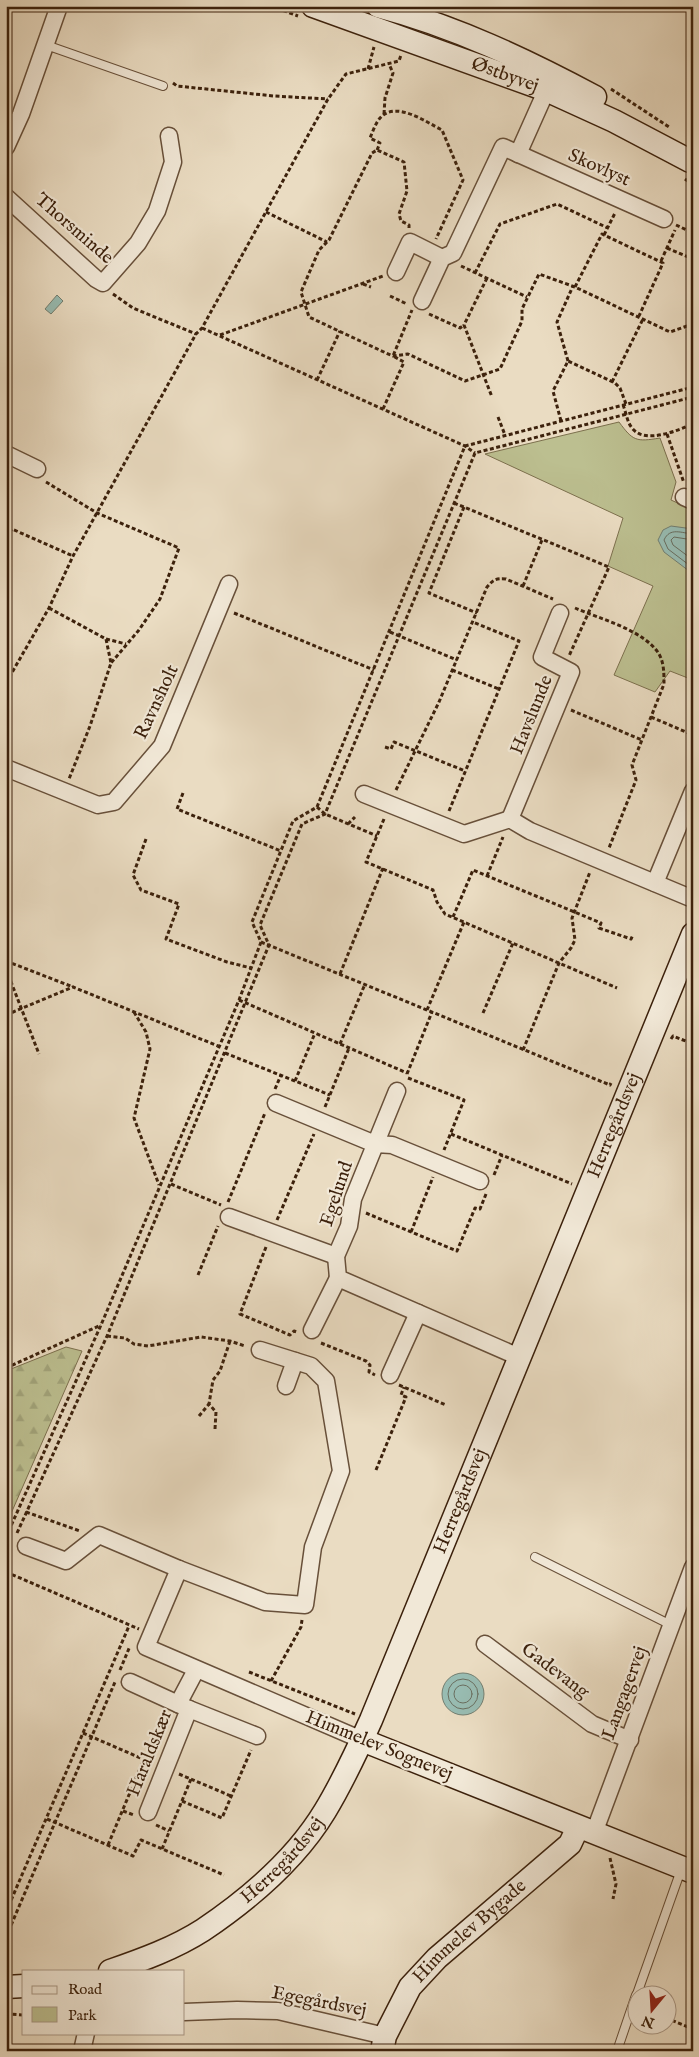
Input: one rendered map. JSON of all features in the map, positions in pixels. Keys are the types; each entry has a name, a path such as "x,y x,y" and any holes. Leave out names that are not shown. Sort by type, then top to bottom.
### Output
{"street":[{"path":"6,147 21,114 59,6"},
{"name":"Østbyvej","path":"313,6 399,37 550,82"},
{"name":"Østbyvej","path":"378,6 400,9 486,44 614,121 691,162"},
{"path":"399,37 400,9"},
{"path":"518,154 550,82"},
{"name":"Thorsminde","path":"6,197 96,279 103,283 138,244 157,211 173,162 169,136"},
{"name":"Skovlyst","path":"422,301 436,255 453,253 503,147 671,222"},
{"path":"396,272 410,242 436,255"},
{"path":"6,454 37,469"},
{"name":"Ravnsholt","path":"6,768 98,805 114,802 162,746 229,584"},
{"name":"Havslunde","path":"510,819 571,672 542,657 560,612"},
{"path":"655,883 693,791"},
{"path":"364,794 464,834 510,819 530,831 693,899"},
{"name":"Herregårdsvej","path":"113,1970 155,1955 202,1930 251,1894 292,1855 324,1812 362,1740 693,934"},
{"name":"Egelund","path":"338,1278 336,1256 349,1226 353,1199 403,1080"},
{"name":"Egelund","path":"272,1102 376,1144 392,1145 486,1185"},
{"name":"Egelund","path":"224,1220 336,1256"},
{"path":"312,1330 338,1278 519,1357"},
{"path":"390,1375 418,1313"},
{"path":"26,1546 66,1561 99,1535 265,1602 305,1605 312,1547 341,1471 326,1381 311,1366 260,1350"},
{"path":"286,1386 295,1362"},
{"name":"Langagervej","path":"594,1833 693,1567"},
{"name":"Himmelev Sognevej","path":"179,1568 146,1647 362,1740 687,1870"},
{"name":"Gadevang","path":"485,1644 592,1724 630,1740"},
{"name":"Haraldskær","path":"148,1812 165,1768 196,1670"},
{"name":"Haraldskær","path":"130,1682 257,1736"},
{"name":"Himmelev Bygade","path":"384,2043 410,1988 437,1958 570,1844 594,1833"},
{"path":"6,1987 22,1986"},
{"name":"Egegårdsvej","path":"185,2012 278,2011 384,2043"},
{"path":"82,2051 86,2034"}],"lane":[{"path":"46,45 163,86"},
{"path":"535,1557 671,1625"},
{"path":"641,1984 687,1870"},
{"path":"617,2051 626,2026"}],"path":[{"path":"6,683 50,608 73,556 196,334 202,328 328,99 346,74 399,61 399,37"},
{"path":"384,115 385,98 393,73 390,64"},
{"path":"171,81 177,86 274,96 328,99"},
{"path":"377,150 380,143 370,138 379,118 387,112 397,110 442,130 463,180 436,255 527,297"},
{"path":"561,421 553,391 568,361 557,322 602,234 604,235 622,201"},
{"path":"475,273 500,224 557,204 608,228"},
{"path":"266,212 327,242"},
{"path":"639,316 663,263 661,261 667,248 671,222"},
{"path":"604,235 661,261"},
{"path":"667,248 693,259"},
{"path":"220,335 396,272"},
{"path":"487,278 464,326 492,397"},
{"path":"103,283 109,292 133,308 196,334"},
{"path":"363,284 371,287"},
{"path":"383,409 404,362 393,356 416,302 422,301"},
{"path":"612,382 644,319"},
{"path":"202,328 465,446 475,454"},
{"path":"317,380 340,331"},
{"path":"568,361 612,382 620,388 632,428 638,432 647,435 667,434 693,424"},
{"path":"465,446 693,387"},
{"path":"475,454 693,397"},
{"path":"498,417 505,435"},
{"path":"667,434 689,499"},
{"path":"465,446 317,807 293,821 252,922 261,942 610,1085 615,1079 630,1086"},
{"path":"6,1556 107,1336 246,1003 269,945 260,925 302,824 325,814 475,454"},
{"path":"37,469 41,479 97,513 179,548 160,599 139,630 111,663 90,726 64,791"},
{"path":"454,503 609,567 566,662 571,672"},
{"path":"464,508 429,593 477,612"},
{"path":"6,538 12,529 73,556"},
{"path":"523,586 542,540"},
{"path":"220,607 374,670"},
{"path":"50,608 106,639 126,644"},
{"path":"443,826 519,641 473,622"},
{"path":"390,632 457,660"},
{"path":"106,639 111,663"},
{"path":"452,670 499,689"},
{"path":"558,704 642,740"},
{"path":"651,717 693,735"},
{"path":"385,748 391,749 394,742 466,771"},
{"path":"473,752 478,755"},
{"path":"183,793 177,809 281,850"},
{"path":"317,807 325,814 377,836"},
{"path":"348,824 355,817"},
{"path":"487,876 510,819"},
{"path":"146,839 133,875 141,890 179,904 166,939 227,962 251,968"},
{"path":"523,1050 560,963 572,948 575,940 572,918 595,858"},
{"path":"340,974 383,868"},
{"path":"453,918 473,870 601,923 599,928 631,939 633,935"},
{"path":"508,885 510,880"},
{"path":"427,1010 464,922"},
{"path":"6,1537 101,1325 239,1000 261,942"},
{"path":"483,1013 513,943"},
{"path":"6,961 219,1046"},
{"path":"6,969 39,1054"},
{"path":"340,1044 365,984"},
{"path":"6,1015 73,987"},
{"path":"239,1000 349,1048 403,1080 464,1100 411,1232"},
{"path":"133,1011 146,1032 150,1049 134,1118 159,1186"},
{"path":"403,1080 432,1012"},
{"path":"295,1081 316,1033"},
{"path":"319,1121 349,1048"},
{"path":"225,1053 330,1095"},
{"path":"171,1184 226,1207 272,1102 281,1075"},
{"path":"451,1134 586,1191"},
{"path":"352,1207 457,1251 475,1208 480,1210 486,1185 502,1155"},
{"path":"198,1275 224,1220"},
{"path":"6,1368 101,1325"},
{"path":"107,1336 125,1338 134,1344 148,1346 202,1337 230,1341 260,1350"},
{"path":"199,1416 209,1404 212,1380 220,1370 230,1341"},
{"path":"376,1470 406,1397 401,1395 407,1379"},
{"path":"209,1404 216,1412 215,1429"},
{"path":"26,1512 76,1531 99,1535"},
{"path":"272,1681 301,1628 305,1605"},
{"path":"7,1910 129,1626"},
{"path":"6,1938 134,1638"},
{"path":"83,1733 231,1796"},
{"path":"182,1801 222,1818 257,1736"},
{"path":"108,1845 144,1759"},
{"path":"162,1849 191,1779"},
{"path":"47,1819 133,1856 140,1840 224,1875"},
{"path":"594,1833 610,1863 616,1884 613,1899"},
{"path":"6,2014 22,2015"},
{"path":"676,2022 693,2029"}],"green space":[{"path":"619,422 636,439 660,438 676,482 671,500 693,510 693,680 670,671 655,692 614,675 653,586 608,566 623,518 485,454"},
{"path":"66,1347 82,1351 6,1525 6,1371"}],"water":[{"path":"57,295 63,301 51,314 45,309"},
{"path":"671,526 693,529 693,574 664,552 658,540 663,530"},
{"path":"463,1673 478,1679 484,1694 478,1709 463,1715 448,1709 442,1694 448,1679"}]}
